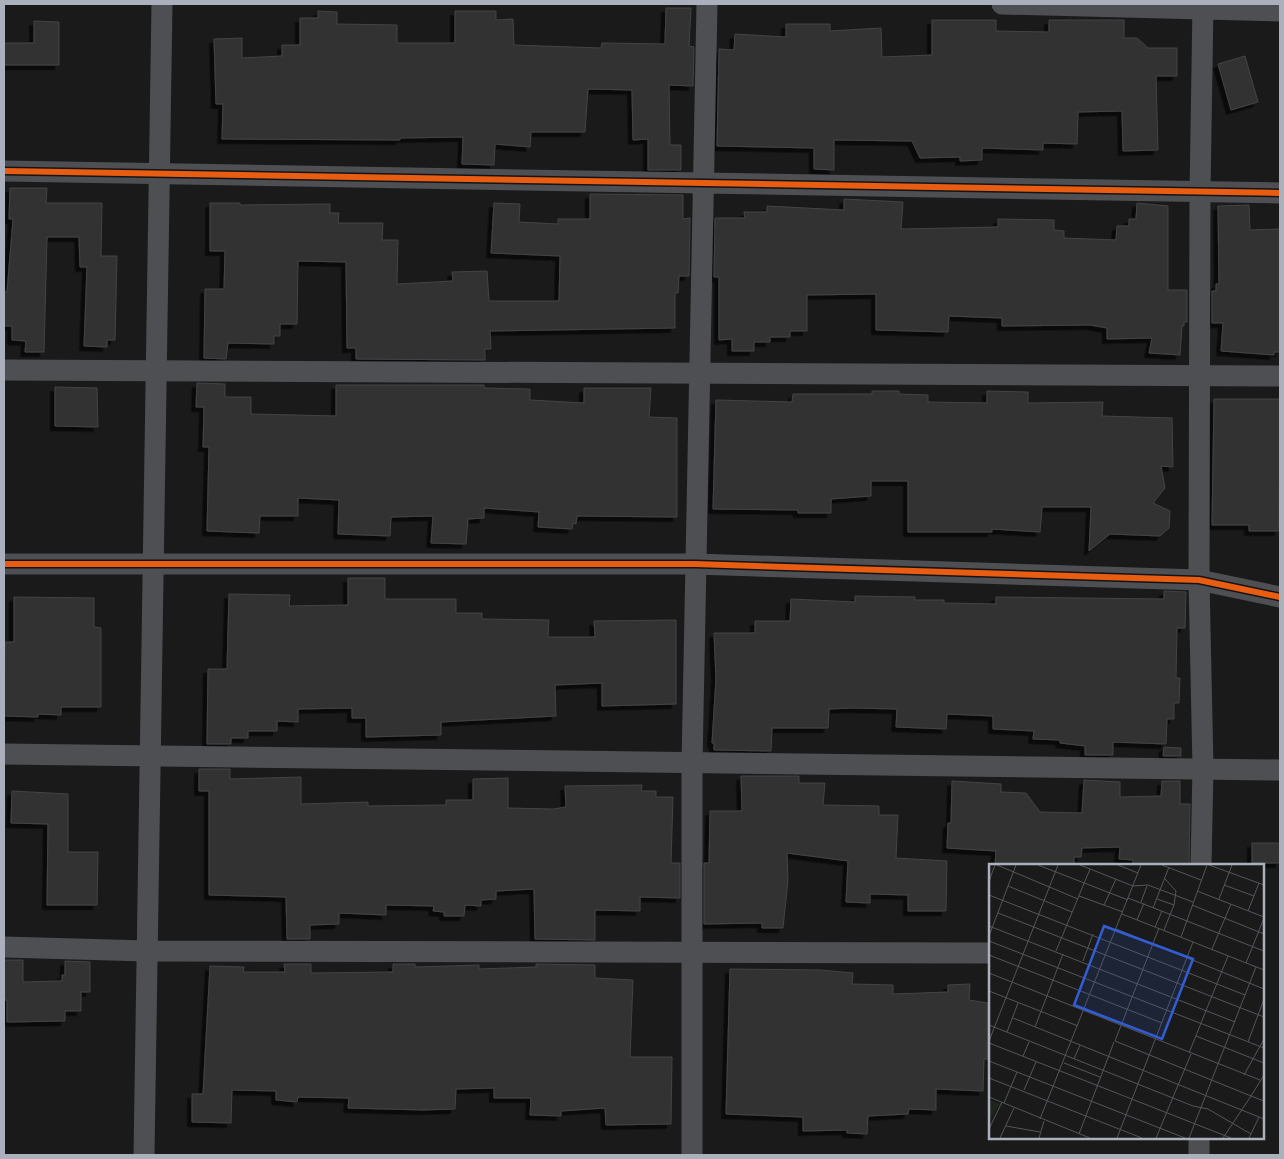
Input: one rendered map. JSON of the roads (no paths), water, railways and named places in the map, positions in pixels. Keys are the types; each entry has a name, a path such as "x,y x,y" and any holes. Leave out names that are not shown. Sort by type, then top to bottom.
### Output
{"street":[{"path":"144,1155 162,4"},
{"path":"692,1155 692,764 707,4"},
{"path":"1002,4 1203,7 1280,11"},
{"path":"1201,864 1199,375 1203,7"},
{"path":"4,171 1280,193"},
{"path":"4,370 1280,376"},
{"path":"4,564 695,564 1199,580 1280,597"},
{"path":"4,754 1280,770"},
{"path":"4,947 148,951 989,952"},
{"path":"1199,1139 1199,1155"}]}
